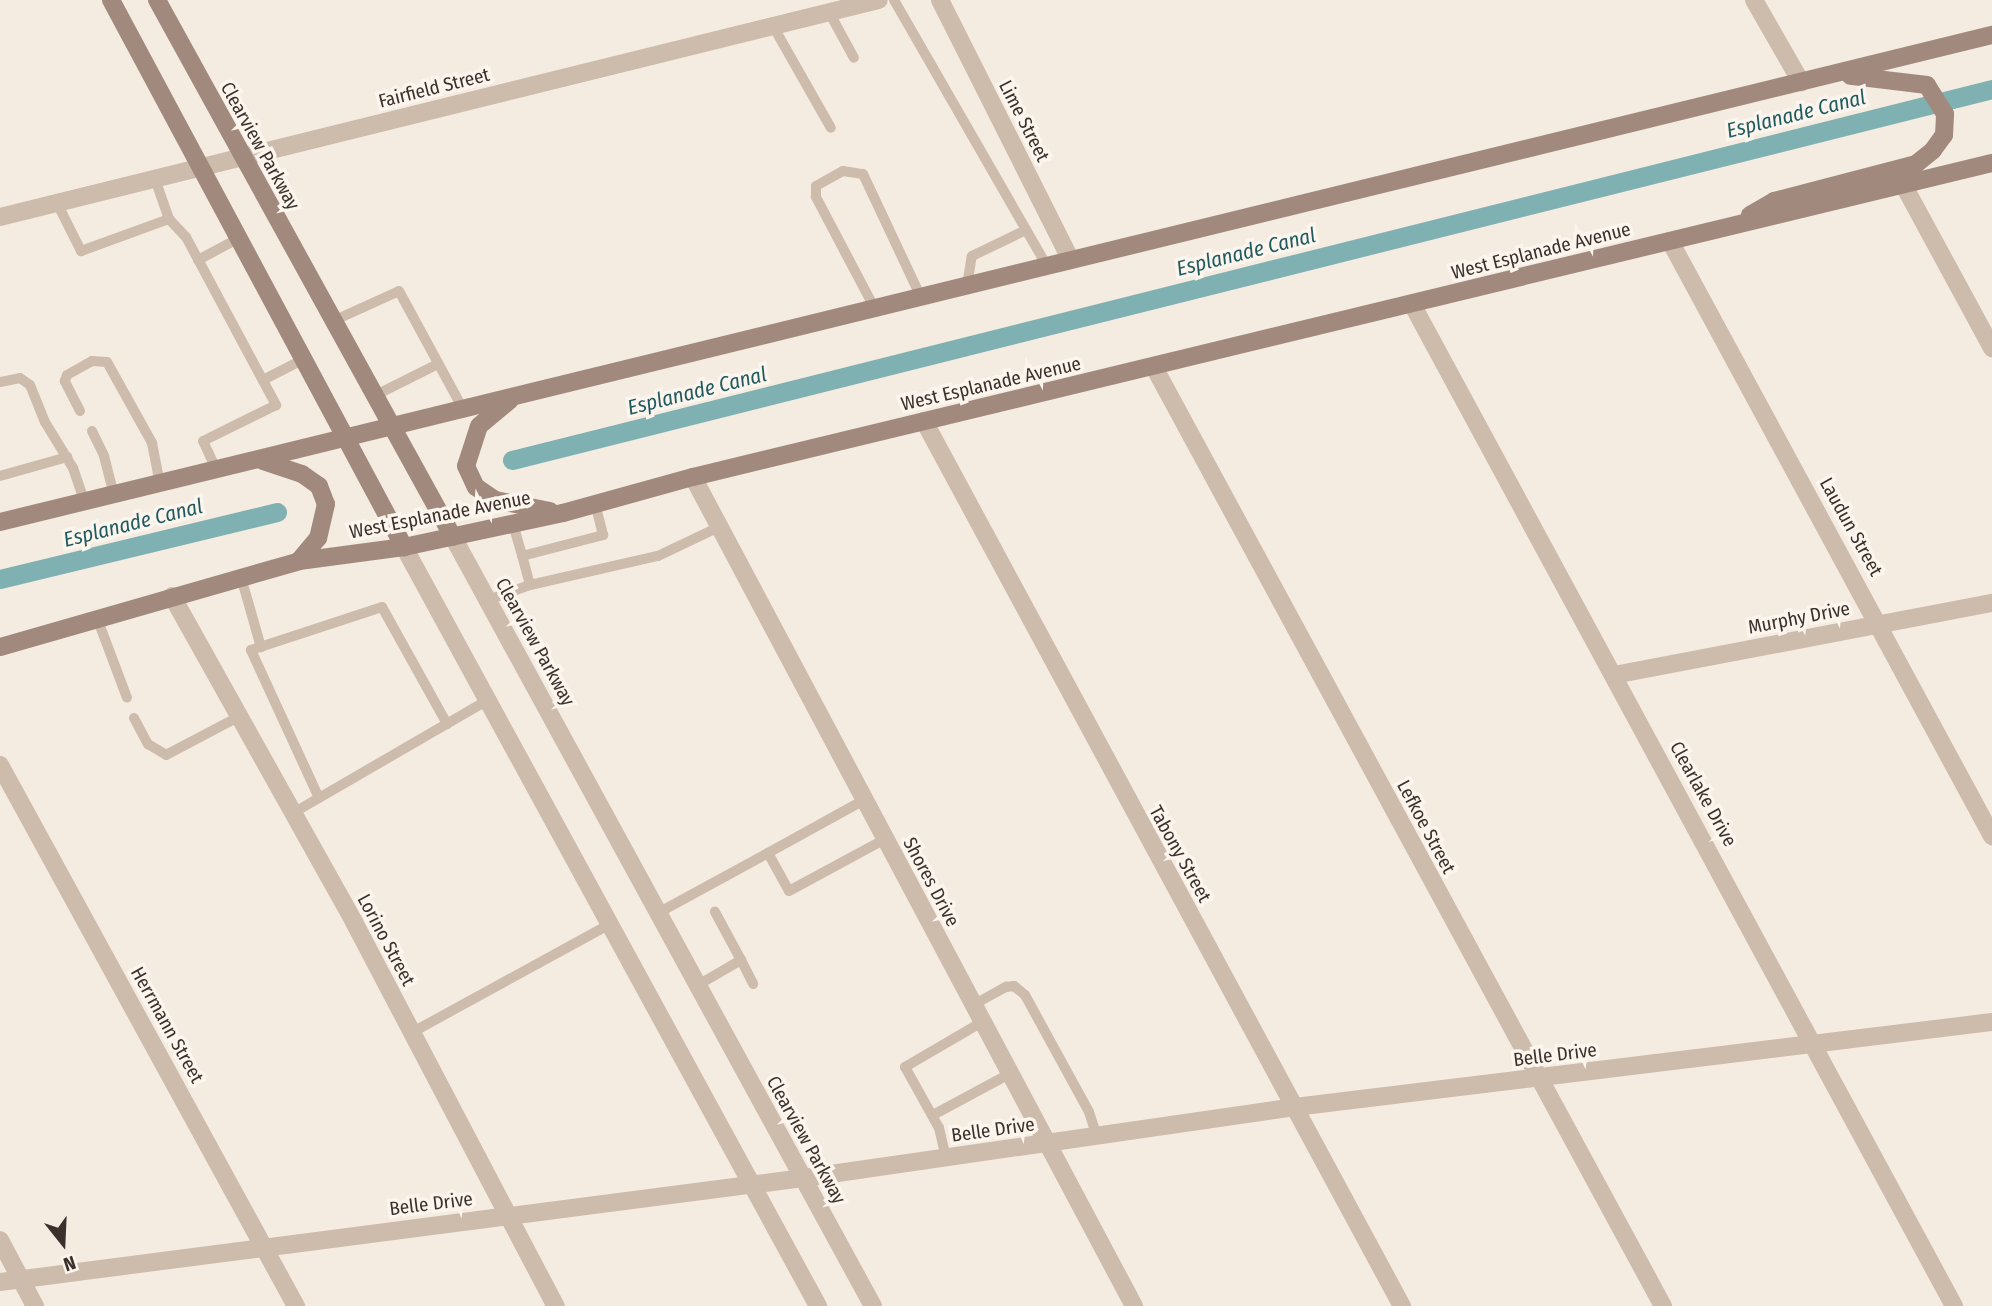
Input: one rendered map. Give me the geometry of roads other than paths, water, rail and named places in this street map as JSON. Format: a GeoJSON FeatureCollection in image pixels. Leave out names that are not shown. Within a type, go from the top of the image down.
{"type":"FeatureCollection","features":[{"type":"Feature","properties":{"kind":"main road"},"geometry":{"type":"LineString","coordinates":[[110,0],[404,547]]}},
{"type":"Feature","properties":{"kind":"main road","name":"Clearview Parkway"},"geometry":{"type":"LineString","coordinates":[[157,0],[453,537]]}},
{"type":"Feature","properties":{"kind":"main road"},"geometry":{"type":"LineString","coordinates":[[0,522],[259,461],[346,437],[1992,35]]}},
{"type":"Feature","properties":{"kind":"main road"},"geometry":{"type":"LineString","coordinates":[[1732,226],[1774,201],[1916,164],[1944,135],[1941,106],[1927,85],[1903,79],[1831,75]]}},
{"type":"Feature","properties":{"kind":"main road","name":"West Esplanade Avenue"},"geometry":{"type":"LineString","coordinates":[[0,647],[299,561],[404,547],[563,513],[693,477],[1992,163]]}},
{"type":"Feature","properties":{"kind":"main road"},"geometry":{"type":"LineString","coordinates":[[512,397],[479,426],[466,466],[476,487],[495,500],[563,513]]}},
{"type":"Feature","properties":{"kind":"main road"},"geometry":{"type":"LineString","coordinates":[[259,461],[302,474],[319,486],[326,504],[318,538],[299,561]]}},
{"type":"Feature","properties":{"kind":"street","name":"Fairfield Street"},"geometry":{"type":"LineString","coordinates":[[0,216],[879,0]]}},
{"type":"Feature","properties":{"kind":"street","name":"Lime Street"},"geometry":{"type":"LineString","coordinates":[[940,0],[1071,260]]}},
{"type":"Feature","properties":{"kind":"street"},"geometry":{"type":"LineString","coordinates":[[1754,0],[1801,82]]}},
{"type":"Feature","properties":{"kind":"street"},"geometry":{"type":"LineString","coordinates":[[1903,184],[1992,348]]}},
{"type":"Feature","properties":{"kind":"street","name":"Laudun Street"},"geometry":{"type":"LineString","coordinates":[[1670,241],[1881,624],[1992,836]]}},
{"type":"Feature","properties":{"kind":"street","name":"Clearlake Drive"},"geometry":{"type":"LineString","coordinates":[[1412,304],[1816,1045],[1954,1306]]}},
{"type":"Feature","properties":{"kind":"street","name":"Lefkoe Street"},"geometry":{"type":"LineString","coordinates":[[1154,367],[1663,1306]]}},
{"type":"Feature","properties":{"kind":"street","name":"Tabony Street"},"geometry":{"type":"LineString","coordinates":[[924,421],[1402,1306]]}},
{"type":"Feature","properties":{"kind":"street","name":"Shores Drive"},"geometry":{"type":"LineString","coordinates":[[693,477],[1134,1306]]}},
{"type":"Feature","properties":{"kind":"street","name":"Clearview Parkway"},"geometry":{"type":"LineString","coordinates":[[453,537],[873,1306]]}},
{"type":"Feature","properties":{"kind":"street"},"geometry":{"type":"LineString","coordinates":[[404,547],[818,1306]]}},
{"type":"Feature","properties":{"kind":"street","name":"Lorino Street"},"geometry":{"type":"LineString","coordinates":[[172,596],[293,813],[556,1306]]}},
{"type":"Feature","properties":{"kind":"street","name":"Murphy Drive"},"geometry":{"type":"LineString","coordinates":[[1614,675],[1992,603]]}},
{"type":"Feature","properties":{"kind":"street","name":"Herrmann Street"},"geometry":{"type":"LineString","coordinates":[[0,765],[296,1306]]}},
{"type":"Feature","properties":{"kind":"street","name":"Belle Drive"},"geometry":{"type":"LineString","coordinates":[[0,1282],[752,1185],[1295,1107],[1992,1022]]}},
{"type":"Feature","properties":{"kind":"street"},"geometry":{"type":"LineString","coordinates":[[0,1240],[36,1306]]}},
{"type":"Feature","properties":{"kind":"lane"},"geometry":{"type":"LineString","coordinates":[[894,0],[1047,266]]}},
{"type":"Feature","properties":{"kind":"lane"},"geometry":{"type":"LineString","coordinates":[[830,12],[855,58]]}},
{"type":"Feature","properties":{"kind":"lane"},"geometry":{"type":"LineString","coordinates":[[773,26],[831,128]]}},
{"type":"Feature","properties":{"kind":"lane"},"geometry":{"type":"LineString","coordinates":[[874,309],[816,197],[816,186],[843,171],[863,174],[921,297]]}},
{"type":"Feature","properties":{"kind":"lane"},"geometry":{"type":"LineString","coordinates":[[155,179],[169,219],[198,260],[276,405],[203,441],[217,471]]}},
{"type":"Feature","properties":{"kind":"lane"},"geometry":{"type":"LineString","coordinates":[[57,202],[81,251],[169,219]]}},
{"type":"Feature","properties":{"kind":"lane"},"geometry":{"type":"LineString","coordinates":[[967,286],[972,256],[1026,230]]}},
{"type":"Feature","properties":{"kind":"lane"},"geometry":{"type":"LineString","coordinates":[[198,260],[239,238]]}},
{"type":"Feature","properties":{"kind":"lane"},"geometry":{"type":"LineString","coordinates":[[333,321],[399,291],[463,409]]}},
{"type":"Feature","properties":{"kind":"lane"},"geometry":{"type":"LineString","coordinates":[[262,380],[304,359]]}},
{"type":"Feature","properties":{"kind":"lane"},"geometry":{"type":"LineString","coordinates":[[80,411],[65,381],[67,375],[92,361],[107,362],[152,443],[160,484]]}},
{"type":"Feature","properties":{"kind":"lane"},"geometry":{"type":"LineString","coordinates":[[374,396],[438,364]]}},
{"type":"Feature","properties":{"kind":"lane"},"geometry":{"type":"LineString","coordinates":[[0,382],[20,378],[30,385],[45,422],[67,457],[85,502]]}},
{"type":"Feature","properties":{"kind":"lane"},"geometry":{"type":"LineString","coordinates":[[92,431],[104,456],[114,495]]}},
{"type":"Feature","properties":{"kind":"lane"},"geometry":{"type":"LineString","coordinates":[[0,476],[67,457]]}},
{"type":"Feature","properties":{"kind":"lane"},"geometry":{"type":"LineString","coordinates":[[522,556],[603,535],[595,504]]}},
{"type":"Feature","properties":{"kind":"lane"},"geometry":{"type":"LineString","coordinates":[[513,524],[530,586]]}},
{"type":"Feature","properties":{"kind":"lane"},"geometry":{"type":"LineString","coordinates":[[488,600],[530,586],[658,556],[719,527]]}},
{"type":"Feature","properties":{"kind":"lane"},"geometry":{"type":"LineString","coordinates":[[241,577],[261,647]]}},
{"type":"Feature","properties":{"kind":"lane"},"geometry":{"type":"LineString","coordinates":[[319,798],[251,650],[382,607],[447,724]]}},
{"type":"Feature","properties":{"kind":"lane"},"geometry":{"type":"LineString","coordinates":[[97,618],[127,698]]}},
{"type":"Feature","properties":{"kind":"lane"},"geometry":{"type":"LineString","coordinates":[[293,813],[488,700]]}},
{"type":"Feature","properties":{"kind":"lane"},"geometry":{"type":"LineString","coordinates":[[134,718],[148,744],[166,755],[240,716]]}},
{"type":"Feature","properties":{"kind":"lane"},"geometry":{"type":"LineString","coordinates":[[659,913],[864,800]]}},
{"type":"Feature","properties":{"kind":"lane"},"geometry":{"type":"LineString","coordinates":[[768,853],[789,891],[885,839]]}},
{"type":"Feature","properties":{"kind":"lane"},"geometry":{"type":"LineString","coordinates":[[715,912],[753,984]]}},
{"type":"Feature","properties":{"kind":"lane"},"geometry":{"type":"LineString","coordinates":[[411,1033],[610,924]]}},
{"type":"Feature","properties":{"kind":"lane"},"geometry":{"type":"LineString","coordinates":[[698,985],[741,960]]}},
{"type":"Feature","properties":{"kind":"lane"},"geometry":{"type":"LineString","coordinates":[[973,1005],[1014,986],[1025,995],[1089,1112],[1097,1136]]}},
{"type":"Feature","properties":{"kind":"lane"},"geometry":{"type":"LineString","coordinates":[[946,1158],[933,1115],[905,1067],[982,1022]]}},
{"type":"Feature","properties":{"kind":"lane"},"geometry":{"type":"LineString","coordinates":[[933,1115],[1009,1074]]}},
{"type":"Feature","properties":{"kind":"waterway","name":"Esplanade Canal"},"geometry":{"type":"LineString","coordinates":[[512,460],[1992,89]]}},
{"type":"Feature","properties":{"kind":"waterway","name":"Esplanade Canal"},"geometry":{"type":"LineString","coordinates":[[0,579],[277,512]]}}]}
